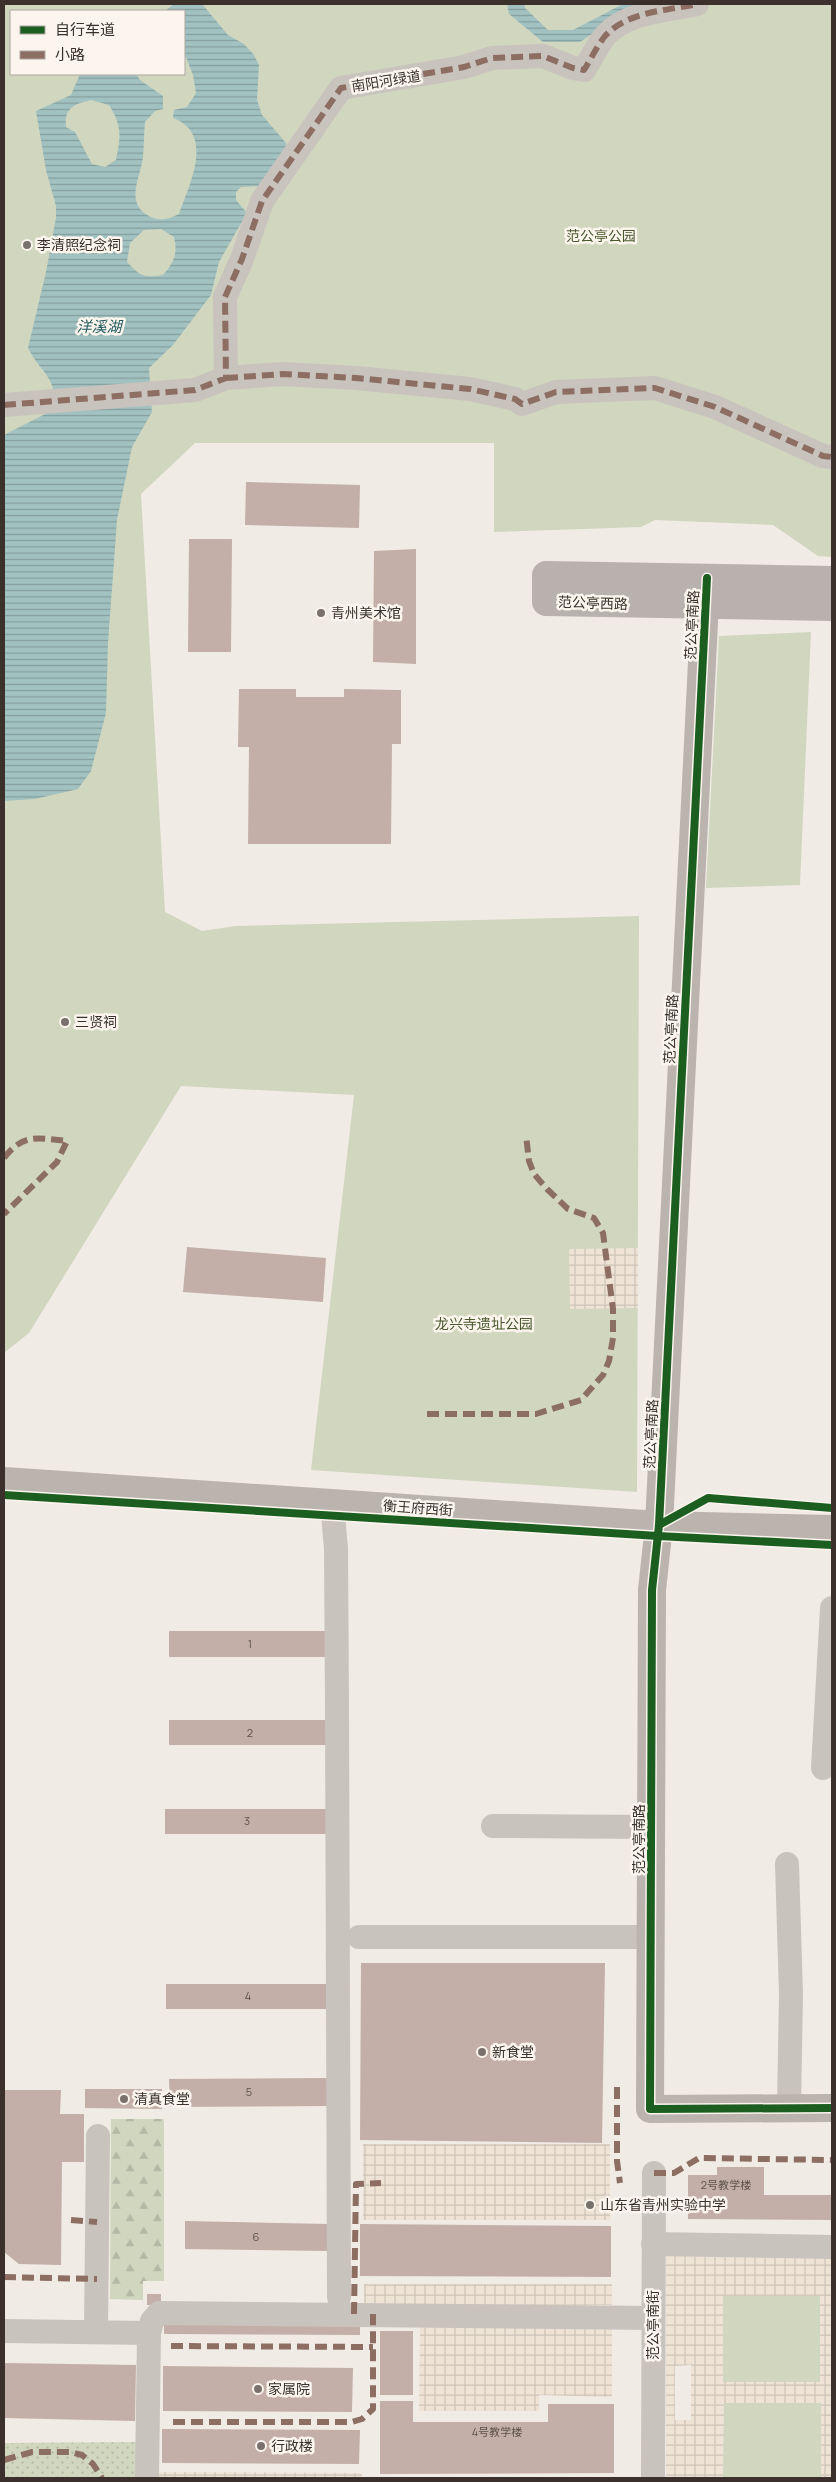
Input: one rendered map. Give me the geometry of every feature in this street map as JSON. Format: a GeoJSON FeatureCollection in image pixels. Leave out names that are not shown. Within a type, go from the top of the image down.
{"type":"FeatureCollection","features":[{"type":"Feature","properties":{"kind":"main road","name":"范公亭西路"},"geometry":{"type":"LineString","coordinates":[[832,580],[546,575],[546,602],[705,607],[832,607]]}},
{"type":"Feature","properties":{"kind":"street","name":"南阳河绿道"},"geometry":{"type":"LineString","coordinates":[[226,378],[225,297],[242,259],[262,202],[341,88],[464,67],[492,58],[543,56],[573,68],[584,70],[605,36],[618,26],[641,14],[697,4]]}},
{"type":"Feature","properties":{"kind":"street"},"geometry":{"type":"LineString","coordinates":[[4,404],[194,390],[226,378],[283,374],[356,378],[470,390],[515,399],[522,404],[556,392],[655,388],[715,407],[823,456],[832,457]]}},
{"type":"Feature","properties":{"kind":"street","name":"范公亭南路"},"geometry":{"type":"LineString","coordinates":[[707,578],[659,1524],[652,1590],[650,2109],[832,2108]]}},
{"type":"Feature","properties":{"kind":"street","name":"衡王府西街"},"geometry":{"type":"LineString","coordinates":[[4,1481],[659,1524],[832,1529]]}},
{"type":"Feature","properties":{"kind":"street"},"geometry":{"type":"LineString","coordinates":[[332,1503],[336,1549],[339,2297]]}},
{"type":"Feature","properties":{"kind":"street"},"geometry":{"type":"LineString","coordinates":[[823,1768],[832,1608]]}},
{"type":"Feature","properties":{"kind":"street"},"geometry":{"type":"LineString","coordinates":[[493,1826],[652,1826]]}},
{"type":"Feature","properties":{"kind":"street"},"geometry":{"type":"LineString","coordinates":[[787,1864],[792,1994],[789,2108]]}},
{"type":"Feature","properties":{"kind":"street"},"geometry":{"type":"LineString","coordinates":[[359,1937],[651,1937]]}},
{"type":"Feature","properties":{"kind":"street"},"geometry":{"type":"LineString","coordinates":[[96,2332],[98,2136]]}},
{"type":"Feature","properties":{"kind":"street","name":"范公亭南街"},"geometry":{"type":"LineString","coordinates":[[653,2478],[654,2172]]}},
{"type":"Feature","properties":{"kind":"street"},"geometry":{"type":"LineString","coordinates":[[653,2244],[832,2247]]}},
{"type":"Feature","properties":{"kind":"street"},"geometry":{"type":"LineString","coordinates":[[147,2478],[149,2333],[152,2321],[159,2313],[653,2318]]}},
{"type":"Feature","properties":{"kind":"street"},"geometry":{"type":"LineString","coordinates":[[4,2331],[149,2333]]}},
{"type":"Feature","properties":{"kind":"green space","name":"范公亭公园"},"geometry":{"type":"Polygon","coordinates":[[[4,4],[832,4],[832,557],[818,556],[773,525],[655,520],[641,527],[494,532],[494,443],[195,443],[141,494],[165,912],[202,931],[236,926],[639,916],[637,1492],[311,1470],[354,1095],[181,1086],[29,1333],[4,1353],[4,4]]]}},
{"type":"Feature","properties":{"kind":"green space"},"geometry":{"type":"Polygon","coordinates":[[[811,632],[800,885],[706,888],[719,636],[811,632]]]}},
{"type":"Feature","properties":{"kind":"green space"},"geometry":{"type":"Polygon","coordinates":[[[111,2119],[164,2119],[164,2281],[143,2281],[143,2300],[110,2299],[111,2119]]]}},
{"type":"Feature","properties":{"kind":"green space"},"geometry":{"type":"Polygon","coordinates":[[[723,2296],[820,2296],[820,2382],[723,2382],[723,2296]]]}},
{"type":"Feature","properties":{"kind":"green space"},"geometry":{"type":"Polygon","coordinates":[[[723,2403],[821,2403],[821,2478],[723,2478],[723,2403]]]}},
{"type":"Feature","properties":{"kind":"green space"},"geometry":{"type":"Polygon","coordinates":[[[140,2442],[140,2478],[4,2478],[4,2443],[140,2442]]]}},
{"type":"Feature","properties":{"kind":"shaded area"},"geometry":{"type":"Polygon","coordinates":[[[638,1248],[638,1308],[570,1309],[569,1249],[638,1248]]]}},
{"type":"Feature","properties":{"kind":"shaded area"},"geometry":{"type":"Polygon","coordinates":[[[363,2144],[610,2144],[610,2220],[363,2220],[363,2144]]]}},
{"type":"Feature","properties":{"kind":"shaded area"},"geometry":{"type":"Polygon","coordinates":[[[666,2254],[832,2255],[832,2478],[821,2478],[821,2403],[724,2403],[723,2478],[666,2478],[666,2254]],[[723,2296],[723,2382],[820,2382],[820,2296],[723,2296]],[[691,2365],[675,2366],[675,2420],[691,2420],[691,2365]]]}},
{"type":"Feature","properties":{"kind":"shaded area"},"geometry":{"type":"Polygon","coordinates":[[[364,2284],[612,2284],[612,2305],[364,2306],[364,2284]]]}},
{"type":"Feature","properties":{"kind":"shaded area"},"geometry":{"type":"Polygon","coordinates":[[[420,2327],[612,2327],[612,2397],[539,2395],[539,2411],[419,2411],[420,2327]]]}},
{"type":"Feature","properties":{"kind":"shaded area"},"geometry":{"type":"Polygon","coordinates":[[[158,2345],[159,2472],[362,2473],[362,2478],[140,2478],[158,2345]]]}},
{"type":"Feature","properties":{"kind":"shaded area"},"geometry":{"type":"Polygon","coordinates":[[[607,2477],[607,2478],[395,2478],[607,2477]]]}},
{"type":"Feature","properties":{"kind":"water","name":"洋溪湖"},"geometry":{"type":"Polygon","coordinates":[[[174,4],[202,4],[228,35],[244,44],[254,55],[259,65],[257,100],[262,115],[286,143],[287,151],[261,186],[241,187],[236,192],[236,200],[247,213],[219,262],[211,295],[173,345],[149,368],[152,412],[132,447],[117,520],[108,643],[106,713],[91,771],[78,789],[35,799],[4,801],[4,435],[55,409],[55,398],[51,382],[28,348],[46,272],[56,218],[56,206],[46,170],[36,111],[71,95],[80,75],[137,75],[140,80],[163,96],[163,109],[155,111],[145,122],[143,157],[136,196],[140,209],[147,215],[156,219],[167,219],[179,214],[189,188],[196,160],[196,147],[193,135],[186,125],[173,118],[174,110],[187,107],[196,93],[193,75],[185,55],[185,10],[166,10],[174,4]],[[91,100],[80,103],[71,108],[66,121],[66,127],[75,132],[92,164],[105,167],[116,160],[119,144],[118,125],[109,105],[91,100]],[[161,229],[144,230],[130,243],[127,262],[142,275],[163,275],[174,258],[176,248],[174,237],[161,229]]]}},
{"type":"Feature","properties":{"kind":"water"},"geometry":{"type":"Polygon","coordinates":[[[507,4],[524,4],[525,8],[548,30],[573,30],[623,4],[654,4],[607,24],[580,42],[543,42],[509,14],[507,4]]]}},
{"type":"Feature","properties":{"kind":"building"},"geometry":{"type":"Polygon","coordinates":[[[246,482],[360,485],[359,528],[245,525],[246,482]]]}},
{"type":"Feature","properties":{"kind":"building"},"geometry":{"type":"Polygon","coordinates":[[[189,539],[232,539],[231,652],[188,652],[189,539]]]}},
{"type":"Feature","properties":{"kind":"building"},"geometry":{"type":"Polygon","coordinates":[[[416,549],[416,664],[373,662],[374,551],[416,549]]]}},
{"type":"Feature","properties":{"kind":"building"},"geometry":{"type":"Polygon","coordinates":[[[239,689],[296,689],[296,697],[344,697],[344,689],[401,690],[401,744],[392,744],[391,844],[248,844],[249,747],[238,747],[239,689]]]}},
{"type":"Feature","properties":{"kind":"building"},"geometry":{"type":"Polygon","coordinates":[[[187,1247],[326,1258],[323,1302],[183,1292],[187,1247]]]}},
{"type":"Feature","properties":{"kind":"building"},"geometry":{"type":"Polygon","coordinates":[[[169,1631],[332,1631],[332,1657],[169,1657],[169,1631]]]}},
{"type":"Feature","properties":{"kind":"building"},"geometry":{"type":"Polygon","coordinates":[[[169,1720],[332,1720],[332,1745],[169,1745],[169,1720]]]}},
{"type":"Feature","properties":{"kind":"building"},"geometry":{"type":"Polygon","coordinates":[[[165,1809],[328,1809],[328,1834],[165,1834],[165,1809]]]}},
{"type":"Feature","properties":{"kind":"building","name":"新食堂"},"geometry":{"type":"Polygon","coordinates":[[[361,1963],[605,1963],[602,2143],[360,2140],[361,1963]]]}},
{"type":"Feature","properties":{"kind":"building"},"geometry":{"type":"Polygon","coordinates":[[[166,1984],[329,1984],[329,2009],[166,2009],[166,1984]]]}},
{"type":"Feature","properties":{"kind":"building"},"geometry":{"type":"Polygon","coordinates":[[[328,2078],[328,2106],[170,2107],[169,2079],[328,2078]]]}},
{"type":"Feature","properties":{"kind":"building","name":"清真食堂"},"geometry":{"type":"Polygon","coordinates":[[[85,2089],[162,2089],[162,2109],[85,2108],[85,2089]]]}},
{"type":"Feature","properties":{"kind":"building"},"geometry":{"type":"Polygon","coordinates":[[[4,2090],[61,2090],[60,2114],[84,2114],[84,2162],[62,2162],[61,2265],[19,2264],[4,2252],[4,2090]]]}},
{"type":"Feature","properties":{"kind":"building"},"geometry":{"type":"Polygon","coordinates":[[[717,2167],[764,2167],[764,2195],[832,2195],[832,2220],[688,2219],[688,2175],[717,2175],[717,2167]]]}},
{"type":"Feature","properties":{"kind":"building"},"geometry":{"type":"Polygon","coordinates":[[[185,2221],[327,2224],[327,2251],[185,2249],[185,2221]]]}},
{"type":"Feature","properties":{"kind":"building"},"geometry":{"type":"Polygon","coordinates":[[[360,2224],[611,2226],[611,2277],[360,2276],[360,2224]]]}},
{"type":"Feature","properties":{"kind":"building"},"geometry":{"type":"Polygon","coordinates":[[[147,2294],[161,2294],[161,2305],[147,2305],[147,2294]]]}},
{"type":"Feature","properties":{"kind":"building"},"geometry":{"type":"Polygon","coordinates":[[[164,2321],[360,2322],[360,2335],[164,2334],[164,2321]]]}},
{"type":"Feature","properties":{"kind":"building"},"geometry":{"type":"Polygon","coordinates":[[[380,2331],[413,2331],[413,2395],[380,2395],[380,2331]]]}},
{"type":"Feature","properties":{"kind":"building"},"geometry":{"type":"Polygon","coordinates":[[[4,2363],[136,2365],[135,2421],[4,2418],[4,2363]]]}},
{"type":"Feature","properties":{"kind":"building","name":"家属院"},"geometry":{"type":"Polygon","coordinates":[[[163,2366],[353,2368],[352,2412],[163,2411],[163,2366]]]}},
{"type":"Feature","properties":{"kind":"building"},"geometry":{"type":"Polygon","coordinates":[[[380,2401],[413,2401],[413,2422],[548,2422],[548,2404],[614,2404],[614,2473],[380,2474],[380,2401]]]}},
{"type":"Feature","properties":{"kind":"building","name":"行政楼"},"geometry":{"type":"Polygon","coordinates":[[[162,2429],[360,2430],[359,2464],[162,2463],[162,2429]]]}},
{"type":"Feature","properties":{"kind":"marked path"},"geometry":{"type":"LineString","coordinates":[[4,405],[195,390],[226,378],[225,297],[242,259],[262,201],[341,88],[464,67],[492,58],[543,56],[573,68],[584,70],[605,36],[625,21],[648,13],[697,4]]}},
{"type":"Feature","properties":{"kind":"marked path"},"geometry":{"type":"LineString","coordinates":[[226,378],[283,374],[356,378],[470,389],[515,399],[522,404],[556,392],[655,388],[715,407],[823,456],[832,457]]}},
{"type":"Feature","properties":{"kind":"marked path"},"geometry":{"type":"LineString","coordinates":[[427,1414],[536,1414],[581,1400],[603,1375],[609,1361],[613,1338],[613,1309],[603,1233],[594,1218],[568,1209],[534,1174],[529,1161],[526,1135]]}},
{"type":"Feature","properties":{"kind":"marked path"},"geometry":{"type":"LineString","coordinates":[[4,1158],[18,1144],[32,1139],[67,1141],[57,1162],[4,1214]]}},
{"type":"Feature","properties":{"kind":"marked path"},"geometry":{"type":"LineString","coordinates":[[617,2087],[617,2161],[620,2183]]}},
{"type":"Feature","properties":{"kind":"marked path"},"geometry":{"type":"LineString","coordinates":[[654,2173],[674,2173],[699,2158],[832,2160]]}},
{"type":"Feature","properties":{"kind":"marked path"},"geometry":{"type":"LineString","coordinates":[[354,2314],[356,2184],[381,2183]]}},
{"type":"Feature","properties":{"kind":"marked path"},"geometry":{"type":"LineString","coordinates":[[71,2220],[97,2222]]}},
{"type":"Feature","properties":{"kind":"marked path"},"geometry":{"type":"LineString","coordinates":[[4,2277],[97,2279]]}},
{"type":"Feature","properties":{"kind":"marked path"},"geometry":{"type":"LineString","coordinates":[[173,2422],[352,2422],[362,2419],[373,2409],[373,2314]]}},
{"type":"Feature","properties":{"kind":"marked path"},"geometry":{"type":"LineString","coordinates":[[171,2346],[373,2347]]}},
{"type":"Feature","properties":{"kind":"marked path"},"geometry":{"type":"LineString","coordinates":[[4,2460],[32,2452],[71,2452],[82,2455],[93,2464],[102,2478]]}},
{"type":"Feature","properties":{"kind":"cycle path"},"geometry":{"type":"LineString","coordinates":[[707,578],[659,1525],[652,1590],[650,2109],[832,2108]]}},
{"type":"Feature","properties":{"kind":"cycle path"},"geometry":{"type":"LineString","coordinates":[[4,1495],[658,1536],[832,1545]]}},
{"type":"Feature","properties":{"kind":"cycle path"},"geometry":{"type":"LineString","coordinates":[[659,1525],[708,1498],[832,1508]]}},
{"type":"Feature","properties":{"kind":"place","name":"李清照纪念祠"},"geometry":{"type":"Point","coordinates":[27,245]}},
{"type":"Feature","properties":{"kind":"place","name":"青州美术馆"},"geometry":{"type":"Point","coordinates":[321,613]}},
{"type":"Feature","properties":{"kind":"place","name":"三贤祠"},"geometry":{"type":"Point","coordinates":[65,1022]}},
{"type":"Feature","properties":{"kind":"place","name":"新食堂"},"geometry":{"type":"Point","coordinates":[482,2052]}},
{"type":"Feature","properties":{"kind":"place","name":"清真食堂"},"geometry":{"type":"Point","coordinates":[124,2099]}},
{"type":"Feature","properties":{"kind":"place","name":"山东省青州实验中学"},"geometry":{"type":"Point","coordinates":[590,2205]}},
{"type":"Feature","properties":{"kind":"place","name":"家属院"},"geometry":{"type":"Point","coordinates":[258,2389]}},
{"type":"Feature","properties":{"kind":"place","name":"行政楼"},"geometry":{"type":"Point","coordinates":[261,2446]}},
{"type":"Feature","properties":{"kind":"park label","name":"龙兴寺遗址公园"},"geometry":{"type":"Point","coordinates":[484,1324]}}]}
